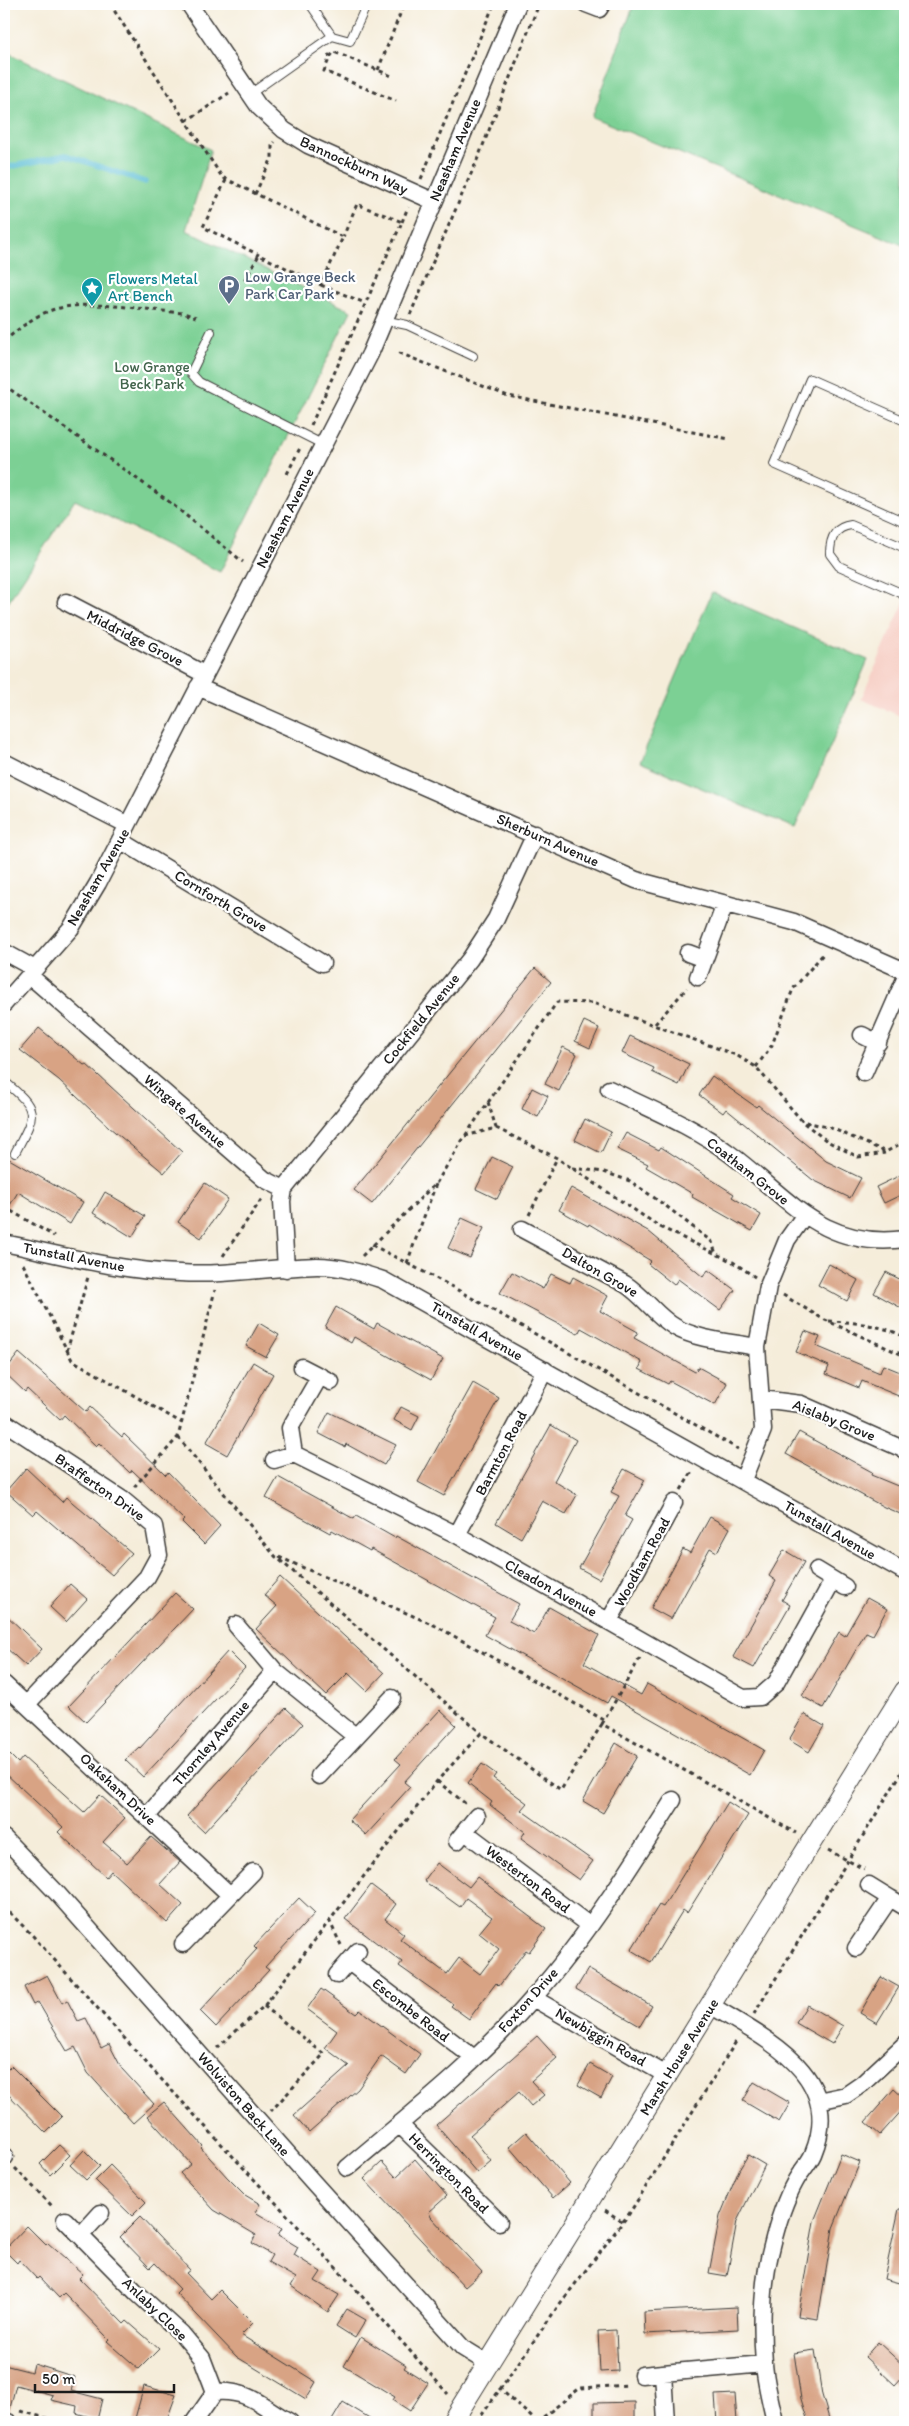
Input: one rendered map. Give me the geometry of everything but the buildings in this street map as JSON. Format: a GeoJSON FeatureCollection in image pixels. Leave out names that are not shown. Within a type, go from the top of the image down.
{"type":"FeatureCollection","features":[{"type":"Feature","properties":{"kind":"street","name":"Bannockburn Way"},"geometry":{"type":"LineString","coordinates":[[189,4],[259,107],[284,130],[308,146],[433,201]]}},
{"type":"Feature","properties":{"kind":"street","name":"Neasham Avenue"},"geometry":{"type":"LineString","coordinates":[[4,1004],[70,928],[98,883],[124,833],[322,444],[370,354],[433,201],[518,4]]}},
{"type":"Feature","properties":{"kind":"street"},"geometry":{"type":"LineString","coordinates":[[586,4],[599,9],[602,4]]}},
{"type":"Feature","properties":{"kind":"street","name":"Middridge Grove"},"geometry":{"type":"LineString","coordinates":[[66,602],[201,680]]}},
{"type":"Feature","properties":{"kind":"street","name":"Sherburn Avenue"},"geometry":{"type":"LineString","coordinates":[[201,680],[636,880],[794,922],[905,971]]}},
{"type":"Feature","properties":{"kind":"street","name":"Cornforth Grove"},"geometry":{"type":"LineString","coordinates":[[4,762],[124,833],[322,963]]}},
{"type":"Feature","properties":{"kind":"street","name":"Cockfield Avenue"},"geometry":{"type":"LineString","coordinates":[[278,1186],[470,959],[496,919],[535,834]]}},
{"type":"Feature","properties":{"kind":"street"},"geometry":{"type":"LineString","coordinates":[[698,977],[725,904]]}},
{"type":"Feature","properties":{"kind":"street","name":"Wingate Avenue"},"geometry":{"type":"LineString","coordinates":[[4,952],[32,972],[264,1179],[278,1186]]}},
{"type":"Feature","properties":{"kind":"street"},"geometry":{"type":"LineString","coordinates":[[688,952],[704,959]]}},
{"type":"Feature","properties":{"kind":"street"},"geometry":{"type":"LineString","coordinates":[[864,1073],[905,980]]}},
{"type":"Feature","properties":{"kind":"street"},"geometry":{"type":"LineString","coordinates":[[862,1036],[878,1043]]}},
{"type":"Feature","properties":{"kind":"street","name":"Coatham Grove"},"geometry":{"type":"LineString","coordinates":[[609,1088],[698,1132],[730,1154],[804,1216],[846,1236],[880,1240],[905,1239]]}},
{"type":"Feature","properties":{"kind":"street"},"geometry":{"type":"LineString","coordinates":[[278,1186],[282,1201],[286,1269]]}},
{"type":"Feature","properties":{"kind":"street"},"geometry":{"type":"LineString","coordinates":[[743,1480],[763,1430],[757,1347],[768,1286],[787,1240],[804,1216]]}},
{"type":"Feature","properties":{"kind":"street","name":"Dalton Grove"},"geometry":{"type":"LineString","coordinates":[[522,1229],[625,1284],[640,1294],[663,1318],[676,1328],[701,1336],[757,1347]]}},
{"type":"Feature","properties":{"kind":"street","name":"Tunstall Avenue"},"geometry":{"type":"LineString","coordinates":[[9,1244],[92,1262],[177,1273],[219,1275],[317,1266],[351,1270],[383,1280],[406,1291],[905,1572]]}},
{"type":"Feature","properties":{"kind":"street"},"geometry":{"type":"LineString","coordinates":[[274,1460],[294,1454],[290,1428],[326,1379],[302,1368]]}},
{"type":"Feature","properties":{"kind":"street","name":"Barmton Road"},"geometry":{"type":"LineString","coordinates":[[456,1535],[545,1370]]}},
{"type":"Feature","properties":{"kind":"street","name":"Aislaby Grove"},"geometry":{"type":"LineString","coordinates":[[761,1399],[801,1404],[905,1450]]}},
{"type":"Feature","properties":{"kind":"street","name":"Brafferton Drive"},"geometry":{"type":"LineString","coordinates":[[4,1422],[123,1500],[154,1526],[159,1554],[147,1578],[27,1704]]}},
{"type":"Feature","properties":{"kind":"street","name":"Cleadon Avenue"},"geometry":{"type":"LineString","coordinates":[[294,1454],[456,1535],[743,1698],[760,1696],[776,1683],[839,1584],[817,1570]]}},
{"type":"Feature","properties":{"kind":"street","name":"Woodham Road"},"geometry":{"type":"LineString","coordinates":[[609,1621],[673,1502]]}},
{"type":"Feature","properties":{"kind":"street"},"geometry":{"type":"LineString","coordinates":[[236,1625],[275,1671],[355,1736]]}},
{"type":"Feature","properties":{"kind":"street","name":"Thornley Avenue"},"geometry":{"type":"LineString","coordinates":[[147,1816],[275,1671]]}},
{"type":"Feature","properties":{"kind":"street","name":"Oaksham Drive"},"geometry":{"type":"LineString","coordinates":[[4,1684],[230,1895]]}},
{"type":"Feature","properties":{"kind":"street","name":"Marsh House Avenue"},"geometry":{"type":"LineString","coordinates":[[452,2422],[712,2006],[905,1691]]}},
{"type":"Feature","properties":{"kind":"street"},"geometry":{"type":"LineString","coordinates":[[319,1776],[392,1698]]}},
{"type":"Feature","properties":{"kind":"street","name":"Foxton Drive"},"geometry":{"type":"LineString","coordinates":[[346,2168],[474,2058],[533,1998],[590,1926],[673,1800]]}},
{"type":"Feature","properties":{"kind":"street"},"geometry":{"type":"LineString","coordinates":[[461,1837],[478,1816]]}},
{"type":"Feature","properties":{"kind":"street","name":"Westerton Road"},"geometry":{"type":"LineString","coordinates":[[461,1837],[590,1926]]}},
{"type":"Feature","properties":{"kind":"street","name":"Wolviston Back Lane"},"geometry":{"type":"LineString","coordinates":[[4,1839],[57,1893],[463,2348],[489,2364]]}},
{"type":"Feature","properties":{"kind":"street"},"geometry":{"type":"LineString","coordinates":[[183,1944],[253,1872]]}},
{"type":"Feature","properties":{"kind":"street"},"geometry":{"type":"LineString","coordinates":[[869,1885],[905,1906]]}},
{"type":"Feature","properties":{"kind":"street"},"geometry":{"type":"LineString","coordinates":[[856,1948],[890,1898]]}},
{"type":"Feature","properties":{"kind":"street"},"geometry":{"type":"LineString","coordinates":[[337,1975],[353,1956]]}},
{"type":"Feature","properties":{"kind":"street","name":"Escombe Road"},"geometry":{"type":"LineString","coordinates":[[353,1956],[474,2058]]}},
{"type":"Feature","properties":{"kind":"street","name":"Newbiggin Road"},"geometry":{"type":"LineString","coordinates":[[533,1998],[668,2076]]}},
{"type":"Feature","properties":{"kind":"street"},"geometry":{"type":"LineString","coordinates":[[712,2006],[793,2058],[807,2076],[818,2100],[817,2141],[807,2166],[795,2181],[783,2208],[771,2248],[765,2283],[764,2364],[775,2422]]}},
{"type":"Feature","properties":{"kind":"street"},"geometry":{"type":"LineString","coordinates":[[818,2100],[846,2095],[862,2084],[905,2044]]}},
{"type":"Feature","properties":{"kind":"street","name":"Herrington Road"},"geometry":{"type":"LineString","coordinates":[[399,2124],[499,2222]]}},
{"type":"Feature","properties":{"kind":"street"},"geometry":{"type":"LineString","coordinates":[[81,2235],[101,2213]]}},
{"type":"Feature","properties":{"kind":"street","name":"Anlaby Close"},"geometry":{"type":"LineString","coordinates":[[65,2220],[137,2293],[182,2334],[202,2358],[215,2392]]}},
{"type":"Feature","properties":{"kind":"street"},"geometry":{"type":"LineString","coordinates":[[642,2375],[764,2364]]}},
{"type":"Feature","properties":{"kind":"street"},"geometry":{"type":"LineString","coordinates":[[663,2373],[666,2415]]}},
{"type":"Feature","properties":{"kind":"street"},"geometry":{"type":"LineString","coordinates":[[194,2422],[215,2392],[232,2391],[254,2400],[288,2422]]}},
{"type":"Feature","properties":{"kind":"lane"},"geometry":{"type":"LineString","coordinates":[[310,4],[332,36],[350,41],[367,4]]}},
{"type":"Feature","properties":{"kind":"lane"},"geometry":{"type":"LineString","coordinates":[[247,89],[332,36]]}},
{"type":"Feature","properties":{"kind":"lane"},"geometry":{"type":"LineString","coordinates":[[384,320],[407,325],[473,356]]}},
{"type":"Feature","properties":{"kind":"lane"},"geometry":{"type":"LineString","coordinates":[[211,332],[191,372],[199,382],[322,444]]}},
{"type":"Feature","properties":{"kind":"lane"},"geometry":{"type":"LineString","coordinates":[[905,421],[810,379],[774,464],[905,522]]}},
{"type":"Feature","properties":{"kind":"lane"},"geometry":{"type":"LineString","coordinates":[[905,548],[851,525],[836,532],[830,540],[830,554],[840,566],[901,593],[905,597]]}},
{"type":"Feature","properties":{"kind":"lane"},"geometry":{"type":"LineString","coordinates":[[4,1081],[30,1104],[32,1116],[15,1153]]}},
{"type":"Feature","properties":{"kind":"path"},"geometry":{"type":"LineString","coordinates":[[110,4],[226,180],[343,236]]}},
{"type":"Feature","properties":{"kind":"path"},"geometry":{"type":"LineString","coordinates":[[378,70],[404,4]]}},
{"type":"Feature","properties":{"kind":"path"},"geometry":{"type":"LineString","coordinates":[[285,478],[306,436],[415,193],[493,4]]}},
{"type":"Feature","properties":{"kind":"path"},"geometry":{"type":"LineString","coordinates":[[407,325],[503,98],[539,4]]}},
{"type":"Feature","properties":{"kind":"path"},"geometry":{"type":"LineString","coordinates":[[320,45],[330,57]]}},
{"type":"Feature","properties":{"kind":"path"},"geometry":{"type":"LineString","coordinates":[[392,76],[334,52],[324,71],[396,100]]}},
{"type":"Feature","properties":{"kind":"path"},"geometry":{"type":"LineString","coordinates":[[186,122],[247,89]]}},
{"type":"Feature","properties":{"kind":"path"},"geometry":{"type":"LineString","coordinates":[[255,194],[272,158],[272,146],[284,130]]}},
{"type":"Feature","properties":{"kind":"path"},"geometry":{"type":"LineString","coordinates":[[226,180],[203,227],[321,285],[365,303]]}},
{"type":"Feature","properties":{"kind":"path"},"geometry":{"type":"LineString","coordinates":[[321,285],[357,204],[402,222]]}},
{"type":"Feature","properties":{"kind":"path"},"geometry":{"type":"LineString","coordinates":[[243,283],[259,254]]}},
{"type":"Feature","properties":{"kind":"path"},"geometry":{"type":"LineString","coordinates":[[4,341],[27,323],[48,312],[75,305],[183,313],[196,317]]}},
{"type":"Feature","properties":{"kind":"path"},"geometry":{"type":"LineString","coordinates":[[399,353],[508,396],[729,439]]}},
{"type":"Feature","properties":{"kind":"path"},"geometry":{"type":"LineString","coordinates":[[4,385],[167,500],[243,562],[255,576]]}},
{"type":"Feature","properties":{"kind":"path"},"geometry":{"type":"LineString","coordinates":[[238,570],[247,553]]}},
{"type":"Feature","properties":{"kind":"path"},"geometry":{"type":"LineString","coordinates":[[756,1067],[772,1045],[794,989],[838,941]]}},
{"type":"Feature","properties":{"kind":"path"},"geometry":{"type":"LineString","coordinates":[[655,1024],[698,977]]}},
{"type":"Feature","properties":{"kind":"path"},"geometry":{"type":"LineString","coordinates":[[407,1263],[437,1182],[465,1136],[557,1002],[593,1003],[736,1055],[756,1067],[802,1121],[827,1141],[858,1157],[886,1152],[905,1141]]}},
{"type":"Feature","properties":{"kind":"path"},"geometry":{"type":"LineString","coordinates":[[488,1102],[496,1128]]}},
{"type":"Feature","properties":{"kind":"path"},"geometry":{"type":"LineString","coordinates":[[802,1121],[831,1128],[886,1152]]}},
{"type":"Feature","properties":{"kind":"path"},"geometry":{"type":"LineString","coordinates":[[465,1136],[496,1128],[557,1158],[660,1227],[733,1262],[768,1286],[826,1320],[905,1356]]}},
{"type":"Feature","properties":{"kind":"path"},"geometry":{"type":"LineString","coordinates":[[522,1229],[557,1158]]}},
{"type":"Feature","properties":{"kind":"path"},"geometry":{"type":"LineString","coordinates":[[572,1168],[604,1172],[630,1182],[666,1206],[712,1242],[716,1254]]}},
{"type":"Feature","properties":{"kind":"path"},"geometry":{"type":"LineString","coordinates":[[351,1270],[372,1245],[437,1182]]}},
{"type":"Feature","properties":{"kind":"path"},"geometry":{"type":"LineString","coordinates":[[231,1258],[222,1259],[278,1186]]}},
{"type":"Feature","properties":{"kind":"path"},"geometry":{"type":"LineString","coordinates":[[11,1211],[56,1237]]}},
{"type":"Feature","properties":{"kind":"path"},"geometry":{"type":"LineString","coordinates":[[9,1244],[72,1360],[182,1423]]}},
{"type":"Feature","properties":{"kind":"path"},"geometry":{"type":"LineString","coordinates":[[372,1245],[753,1457]]}},
{"type":"Feature","properties":{"kind":"path"},"geometry":{"type":"LineString","coordinates":[[67,1352],[92,1262]]}},
{"type":"Feature","properties":{"kind":"path"},"geometry":{"type":"LineString","coordinates":[[123,1500],[178,1437],[219,1275]]}},
{"type":"Feature","properties":{"kind":"path"},"geometry":{"type":"LineString","coordinates":[[826,1320],[856,1322],[894,1332],[905,1337]]}},
{"type":"Feature","properties":{"kind":"path"},"geometry":{"type":"LineString","coordinates":[[178,1437],[276,1556],[481,1734]]}},
{"type":"Feature","properties":{"kind":"path"},"geometry":{"type":"LineString","coordinates":[[673,1502],[700,1458]]}},
{"type":"Feature","properties":{"kind":"path"},"geometry":{"type":"LineString","coordinates":[[276,1556],[436,1626],[604,1720]]}},
{"type":"Feature","properties":{"kind":"path"},"geometry":{"type":"LineString","coordinates":[[602,1724],[648,1644]]}},
{"type":"Feature","properties":{"kind":"path"},"geometry":{"type":"LineString","coordinates":[[761,2004],[905,1767]]}},
{"type":"Feature","properties":{"kind":"path"},"geometry":{"type":"LineString","coordinates":[[437,1781],[466,1805],[461,1837]]}},
{"type":"Feature","properties":{"kind":"path"},"geometry":{"type":"LineString","coordinates":[[812,1842],[874,1875],[869,1885]]}},
{"type":"Feature","properties":{"kind":"path"},"geometry":{"type":"LineString","coordinates":[[4,1907],[34,1936],[151,2068],[352,2285],[447,2394],[463,2405]]}},
{"type":"Feature","properties":{"kind":"path"},"geometry":{"type":"LineString","coordinates":[[329,1920],[353,1956]]}},
{"type":"Feature","properties":{"kind":"path"},"geometry":{"type":"LineString","coordinates":[[260,2122],[324,2054],[264,2006]]}},
{"type":"Feature","properties":{"kind":"path"},"geometry":{"type":"LineString","coordinates":[[477,2422],[558,2305],[629,2214],[732,2050]]}},
{"type":"Feature","properties":{"kind":"path"},"geometry":{"type":"LineString","coordinates":[[4,2156],[65,2220]]}},
{"type":"Feature","properties":{"kind":"path"},"geometry":{"type":"LineString","coordinates":[[499,2388],[537,2422],[580,2388],[640,2384],[642,2375]]}},
{"type":"Feature","properties":{"kind":"path"},"geometry":{"type":"LineString","coordinates":[[8,2417],[60,2422]]}},
{"type":"Feature","properties":{"kind":"shaded area"},"geometry":{"type":"Polygon","coordinates":[[[905,600],[905,718],[861,699],[905,600]]]}},
{"type":"Feature","properties":{"kind":"green space"},"geometry":{"type":"Polygon","coordinates":[[[634,4],[905,4],[905,246],[592,117],[634,4]]]}},
{"type":"Feature","properties":{"kind":"green space","name":"Low Grange Beck Park"},"geometry":{"type":"Polygon","coordinates":[[[4,51],[211,150],[186,230],[351,311],[220,572],[75,500],[4,608],[4,51]]]}},
{"type":"Feature","properties":{"kind":"green space"},"geometry":{"type":"Polygon","coordinates":[[[712,592],[868,660],[795,828],[640,762],[712,592]]]}},
{"type":"Feature","properties":{"kind":"waterway"},"geometry":{"type":"LineString","coordinates":[[4,168],[66,155],[145,182]]}},
{"type":"Feature","properties":{"kind":"place","name":"Low Grange Beck Park Car Park"},"geometry":{"type":"Point","coordinates":[229,305]}},
{"type":"Feature","properties":{"kind":"place","name":"Flowers Metal Art Bench"},"geometry":{"type":"Point","coordinates":[92,307]}}]}
